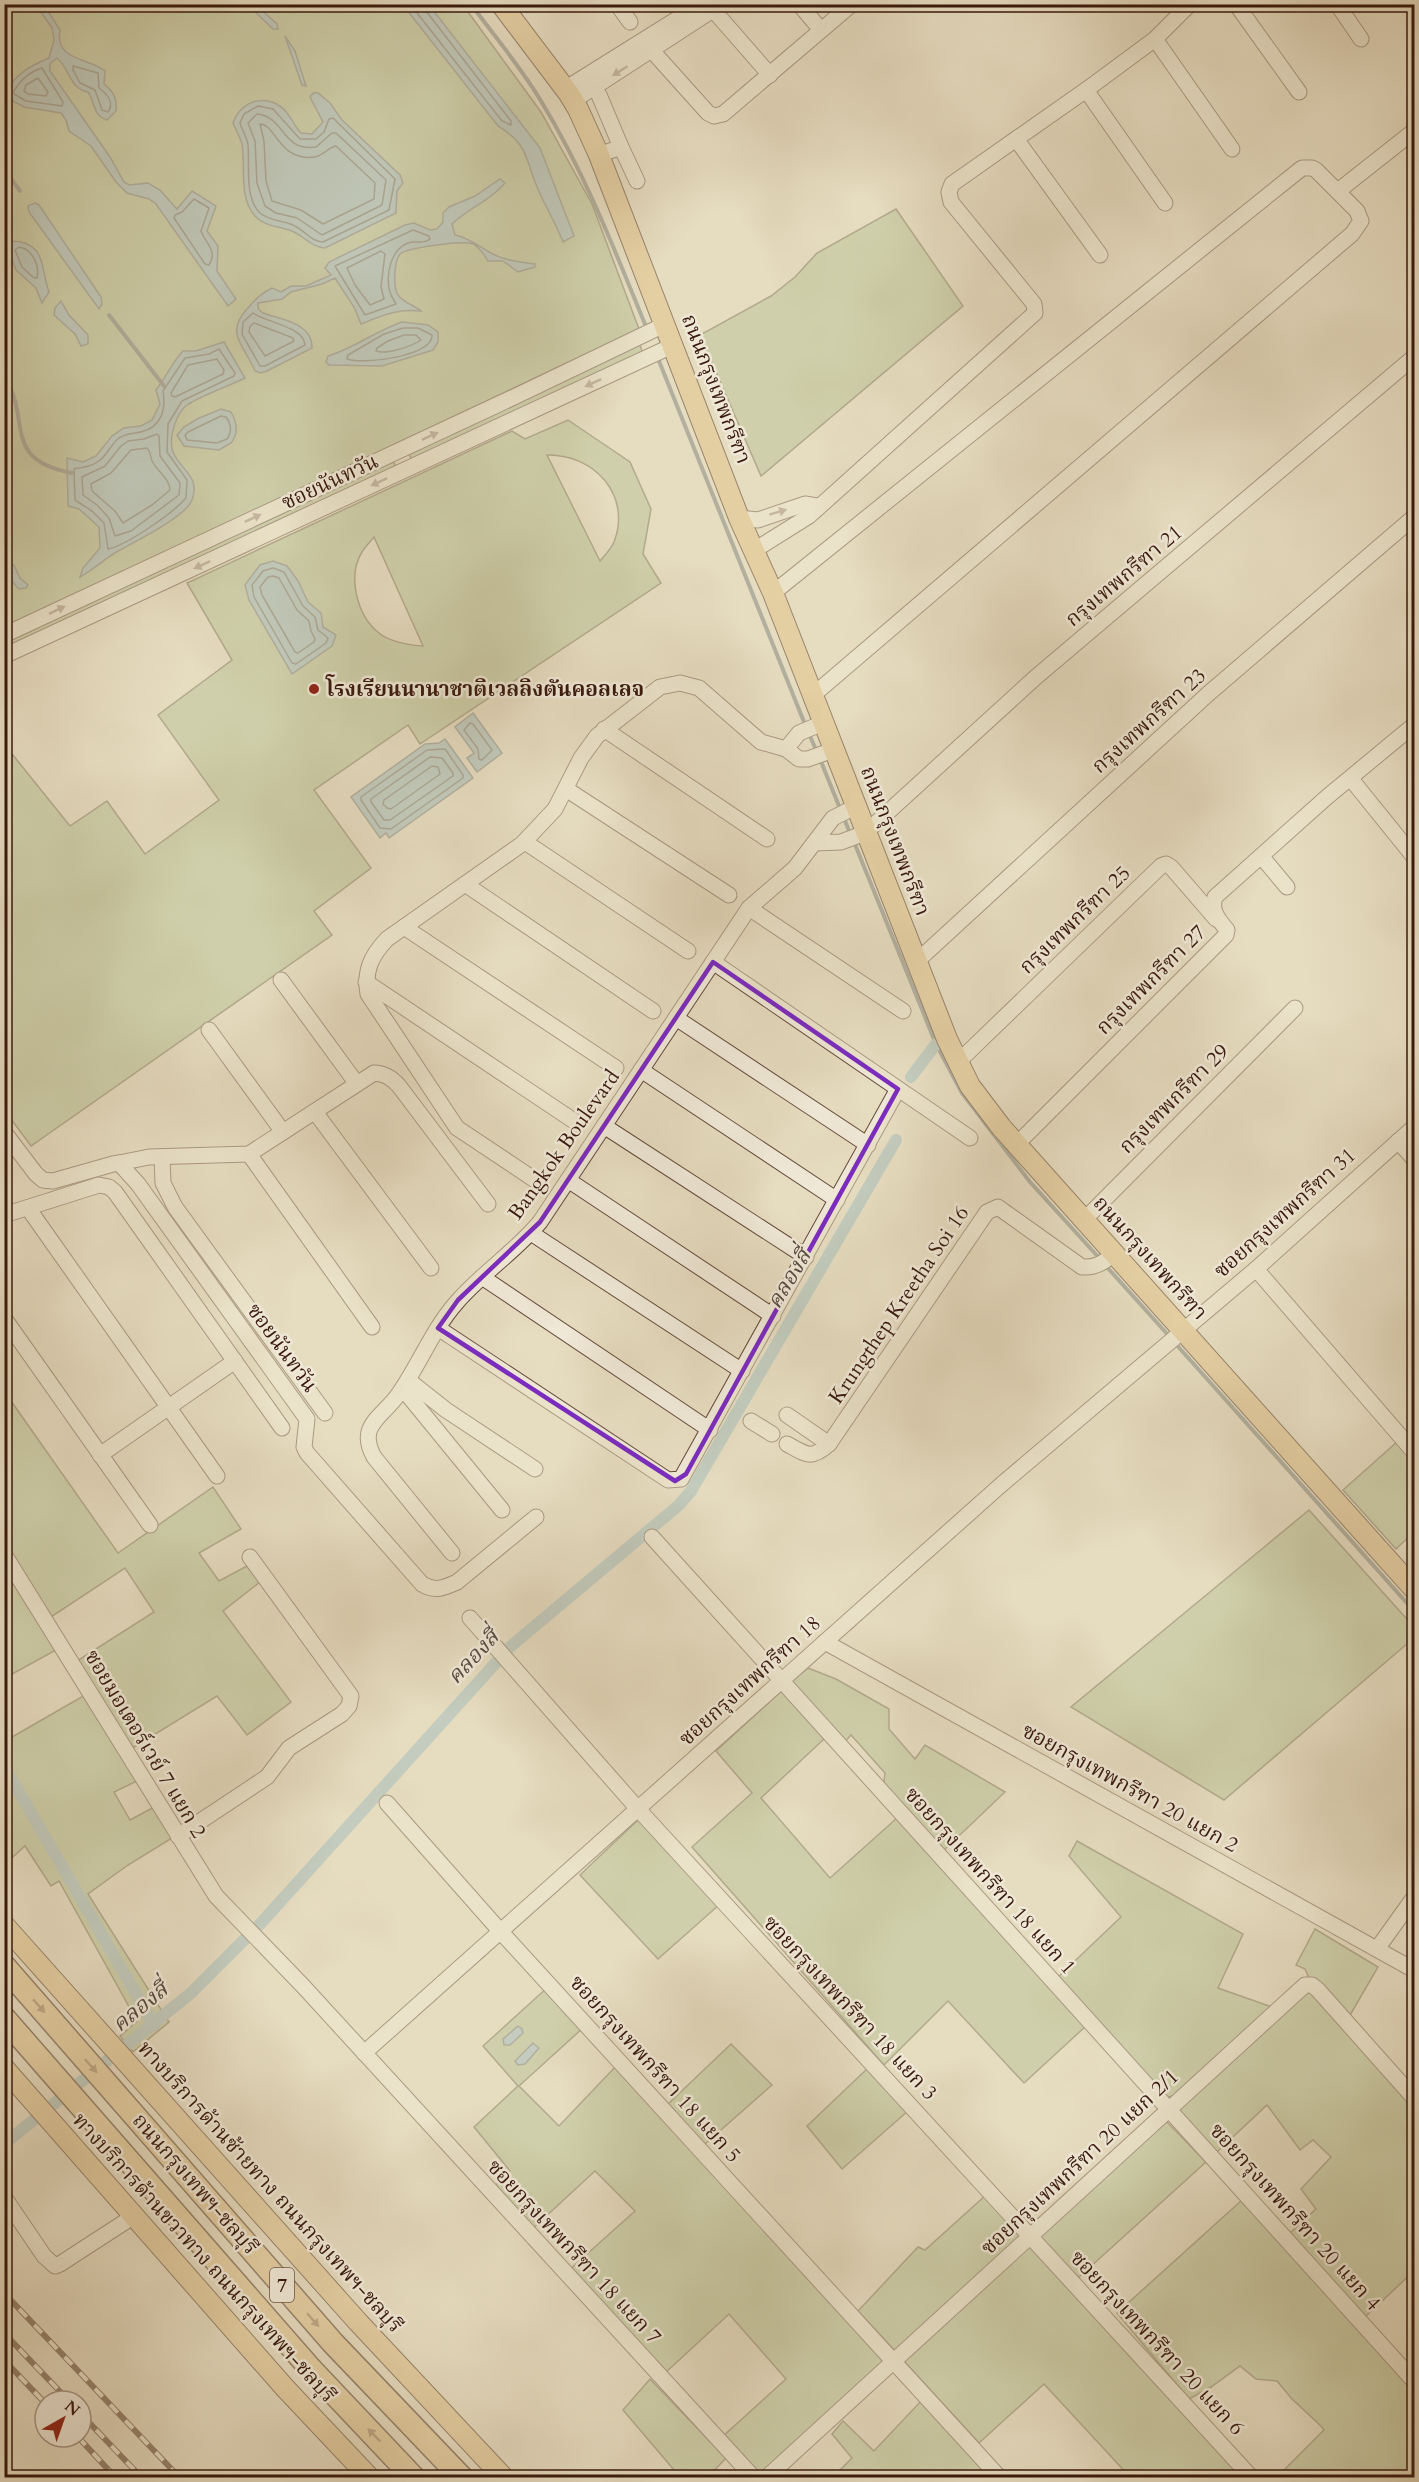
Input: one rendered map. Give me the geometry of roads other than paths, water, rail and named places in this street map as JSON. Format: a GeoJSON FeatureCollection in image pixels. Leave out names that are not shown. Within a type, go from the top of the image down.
{"type":"FeatureCollection","features":[{"type":"Feature","properties":{"kind":"highway","name":"ถนนกรุงเทพฯ-ชลบุรี"},"geometry":{"type":"LineString","coordinates":[[4,1966],[333,2343],[462,2478]]}},
{"type":"Feature","properties":{"kind":"highway","name":"ถนนกรุงเทพฯ-ชลบุรี"},"geometry":{"type":"LineString","coordinates":[[4,2018],[309,2367],[414,2478]]}},
{"type":"Feature","properties":{"kind":"main road","name":"ถนนกรุงเทพกรีฑา"},"geometry":{"type":"LineString","coordinates":[[502,5],[569,95],[599,155],[653,330],[668,348],[773,594],[812,696],[818,725],[854,837],[916,962],[958,1062],[985,1109],[1084,1220],[1106,1260],[1175,1337],[1414,1589]]}},
{"type":"Feature","properties":{"kind":"main road","name":"ทางบริการด้านซ้ายทาง ถนนกรุงเทพฯ-ชลบุรี"},"geometry":{"type":"LineString","coordinates":[[4,1925],[358,2322],[504,2478]]}},
{"type":"Feature","properties":{"kind":"main road","name":"ทางบริการด้านขวาทาง ถนนกรุงเทพฯ-ชลบุรี"},"geometry":{"type":"LineString","coordinates":[[4,2068],[285,2388],[370,2478]]}},
{"type":"Feature","properties":{"kind":"street"},"geometry":{"type":"LineString","coordinates":[[617,4],[630,22]]}},
{"type":"Feature","properties":{"kind":"street"},"geometry":{"type":"LineString","coordinates":[[569,95],[701,4]]}},
{"type":"Feature","properties":{"kind":"street"},"geometry":{"type":"LineString","coordinates":[[799,4],[821,30]]}},
{"type":"Feature","properties":{"kind":"street"},"geometry":{"type":"LineString","coordinates":[[655,54],[708,113],[714,116],[723,114],[852,4]]}},
{"type":"Feature","properties":{"kind":"street"},"geometry":{"type":"LineString","coordinates":[[753,551],[808,516],[1035,313],[1034,304],[951,202],[949,196],[952,184],[1155,39],[1190,4]]}},
{"type":"Feature","properties":{"kind":"street"},"geometry":{"type":"LineString","coordinates":[[1236,4],[1299,92]]}},
{"type":"Feature","properties":{"kind":"street"},"geometry":{"type":"LineString","coordinates":[[1337,4],[1361,39]]}},
{"type":"Feature","properties":{"kind":"street"},"geometry":{"type":"LineString","coordinates":[[569,95],[718,8],[770,75]]}},
{"type":"Feature","properties":{"kind":"street"},"geometry":{"type":"LineString","coordinates":[[1155,39],[1232,149]]}},
{"type":"Feature","properties":{"kind":"street"},"geometry":{"type":"LineString","coordinates":[[1086,90],[1165,204]]}},
{"type":"Feature","properties":{"kind":"street"},"geometry":{"type":"LineString","coordinates":[[598,95],[637,182]]}},
{"type":"Feature","properties":{"kind":"street"},"geometry":{"type":"LineString","coordinates":[[1338,191],[1414,131]]}},
{"type":"Feature","properties":{"kind":"street"},"geometry":{"type":"LineString","coordinates":[[1016,139],[1100,255]]}},
{"type":"Feature","properties":{"kind":"street"},"geometry":{"type":"LineString","coordinates":[[599,155],[621,147]]}},
{"type":"Feature","properties":{"kind":"street"},"geometry":{"type":"LineString","coordinates":[[773,594],[1302,168],[1312,168],[1358,211],[1361,221],[1352,234],[812,696]]}},
{"type":"Feature","properties":{"kind":"street","name":"ซอยนันทวัน"},"geometry":{"type":"LineString","coordinates":[[4,635],[653,330]]}},
{"type":"Feature","properties":{"kind":"street","name":"ซอยนันทวัน"},"geometry":{"type":"LineString","coordinates":[[4,656],[668,348]]}},
{"type":"Feature","properties":{"kind":"street","name":"กรุงเทพกรีฑา 21"},"geometry":{"type":"LineString","coordinates":[[854,837],[1036,677],[1414,357]]}},
{"type":"Feature","properties":{"kind":"street"},"geometry":{"type":"LineString","coordinates":[[397,451],[407,469]]}},
{"type":"Feature","properties":{"kind":"street"},"geometry":{"type":"LineString","coordinates":[[739,518],[758,520],[805,504],[817,506]]}},
{"type":"Feature","properties":{"kind":"street","name":"กรุงเทพกรีฑา 23"},"geometry":{"type":"LineString","coordinates":[[916,962],[1208,694],[1414,517]]}},
{"type":"Feature","properties":{"kind":"street"},"geometry":{"type":"LineString","coordinates":[[538,1182],[457,1128],[368,994],[366,982],[371,958],[377,949],[387,939],[525,842],[555,809],[581,758],[604,729],[660,687],[680,683],[699,688],[761,742],[786,749],[799,759],[808,759],[828,751]]}},
{"type":"Feature","properties":{"kind":"street"},"geometry":{"type":"LineString","coordinates":[[786,749],[799,734],[818,725]]}},
{"type":"Feature","properties":{"kind":"street","name":"กรุงเทพกรีฑา 27"},"geometry":{"type":"LineString","coordinates":[[1016,1145],[1226,935],[1225,928],[1218,921],[1213,904],[1214,898],[1327,797],[1414,725]]}},
{"type":"Feature","properties":{"kind":"street"},"geometry":{"type":"LineString","coordinates":[[604,729],[767,839]]}},
{"type":"Feature","properties":{"kind":"street"},"geometry":{"type":"LineString","coordinates":[[1351,779],[1414,857]]}},
{"type":"Feature","properties":{"kind":"street"},"geometry":{"type":"LineString","coordinates":[[566,789],[729,895]]}},
{"type":"Feature","properties":{"kind":"street","name":"Bangkok Boulevard"},"geometry":{"type":"LineString","coordinates":[[452,1553],[374,1457],[367,1445],[366,1435],[405,1384],[438,1328],[458,1300],[531,1233],[749,908],[795,868],[845,811]]}},
{"type":"Feature","properties":{"kind":"street"},"geometry":{"type":"LineString","coordinates":[[815,843],[854,837]]}},
{"type":"Feature","properties":{"kind":"street"},"geometry":{"type":"LineString","coordinates":[[525,842],[688,951]]}},
{"type":"Feature","properties":{"kind":"street"},"geometry":{"type":"LineString","coordinates":[[1261,856],[1287,887]]}},
{"type":"Feature","properties":{"kind":"street","name":"กรุงเทพกรีฑา 25"},"geometry":{"type":"LineString","coordinates":[[958,1062],[1164,865],[1171,867],[1218,921]]}},
{"type":"Feature","properties":{"kind":"street"},"geometry":{"type":"LineString","coordinates":[[465,884],[653,1011]]}},
{"type":"Feature","properties":{"kind":"street"},"geometry":{"type":"LineString","coordinates":[[749,908],[903,1011]]}},
{"type":"Feature","properties":{"kind":"street"},"geometry":{"type":"LineString","coordinates":[[404,927],[616,1068]]}},
{"type":"Feature","properties":{"kind":"street"},"geometry":{"type":"LineString","coordinates":[[713,962],[970,1138]]}},
{"type":"Feature","properties":{"kind":"street"},"geometry":{"type":"LineString","coordinates":[[281,980],[357,1084]]}},
{"type":"Feature","properties":{"kind":"street"},"geometry":{"type":"LineString","coordinates":[[366,982],[577,1124]]}},
{"type":"Feature","properties":{"kind":"street","name":"กรุงเทพกรีฑา 29"},"geometry":{"type":"LineString","coordinates":[[1084,1220],[1295,1008]]}},
{"type":"Feature","properties":{"kind":"street"},"geometry":{"type":"LineString","coordinates":[[676,1018],[868,1145]]}},
{"type":"Feature","properties":{"kind":"street"},"geometry":{"type":"LineString","coordinates":[[209,1030],[283,1132]]}},
{"type":"Feature","properties":{"kind":"street"},"geometry":{"type":"LineString","coordinates":[[641,1070],[837,1200]]}},
{"type":"Feature","properties":{"kind":"street"},"geometry":{"type":"LineString","coordinates":[[4,1132],[36,1174],[43,1180],[53,1181],[119,1163],[162,1157],[249,1154],[374,1073],[382,1073],[392,1078],[488,1204]]}},
{"type":"Feature","properties":{"kind":"street"},"geometry":{"type":"LineString","coordinates":[[438,1328],[668,1480],[681,1479],[686,1474],[898,1089]]}},
{"type":"Feature","properties":{"kind":"street"},"geometry":{"type":"LineString","coordinates":[[315,1112],[431,1268]]}},
{"type":"Feature","properties":{"kind":"street"},"geometry":{"type":"LineString","coordinates":[[604,1126],[806,1257]]}},
{"type":"Feature","properties":{"kind":"street","name":"ซอยกรุงเทพกรีฑา 31"},"geometry":{"type":"LineString","coordinates":[[1175,1337],[1256,1269],[1414,1126]]}},
{"type":"Feature","properties":{"kind":"street"},"geometry":{"type":"LineString","coordinates":[[1398,1141],[1414,1159]]}},
{"type":"Feature","properties":{"kind":"street"},"geometry":{"type":"LineString","coordinates":[[249,1154],[372,1327]]}},
{"type":"Feature","properties":{"kind":"street"},"geometry":{"type":"LineString","coordinates":[[162,1157],[163,1183],[175,1207],[325,1413]]}},
{"type":"Feature","properties":{"kind":"street","name":"ซอยนันทวัน"},"geometry":{"type":"LineString","coordinates":[[119,1163],[138,1184],[307,1419],[304,1447],[307,1453],[422,1584],[431,1589],[442,1589],[457,1582],[536,1517]]}},
{"type":"Feature","properties":{"kind":"street"},"geometry":{"type":"LineString","coordinates":[[568,1180],[773,1316]]}},
{"type":"Feature","properties":{"kind":"street"},"geometry":{"type":"LineString","coordinates":[[4,1215],[99,1185],[109,1187],[115,1192],[282,1428]]}},
{"type":"Feature","properties":{"kind":"street","name":"Krungthep Kreetha Soi 16"},"geometry":{"type":"LineString","coordinates":[[830,1444],[987,1212],[998,1207],[1082,1267],[1091,1268],[1106,1260]]}},
{"type":"Feature","properties":{"kind":"street"},"geometry":{"type":"LineString","coordinates":[[28,1208],[217,1476]]}},
{"type":"Feature","properties":{"kind":"street"},"geometry":{"type":"LineString","coordinates":[[531,1233],[742,1371]]}},
{"type":"Feature","properties":{"kind":"street"},"geometry":{"type":"LineString","coordinates":[[1256,1269],[1414,1452]]}},
{"type":"Feature","properties":{"kind":"street"},"geometry":{"type":"LineString","coordinates":[[482,1277],[710,1430]]}},
{"type":"Feature","properties":{"kind":"street"},"geometry":{"type":"LineString","coordinates":[[4,1318],[150,1525]]}},
{"type":"Feature","properties":{"kind":"street","name":"ซอยกรุงเทพกรีฑา 18"},"geometry":{"type":"LineString","coordinates":[[364,2053],[1002,1484],[1175,1337]]}},
{"type":"Feature","properties":{"kind":"street"},"geometry":{"type":"LineString","coordinates":[[100,1455],[235,1361]]}},
{"type":"Feature","properties":{"kind":"street"},"geometry":{"type":"LineString","coordinates":[[405,1384],[535,1469]]}},
{"type":"Feature","properties":{"kind":"street"},"geometry":{"type":"LineString","coordinates":[[405,1384],[502,1510]]}},
{"type":"Feature","properties":{"kind":"street"},"geometry":{"type":"LineString","coordinates":[[787,1415],[830,1444],[818,1454],[813,1455],[805,1454],[787,1444]]}},
{"type":"Feature","properties":{"kind":"street"},"geometry":{"type":"LineString","coordinates":[[751,1420],[772,1434]]}},
{"type":"Feature","properties":{"kind":"street","name":"ซอยกรุงเทพกรีฑา 18 แยก 1"},"geometry":{"type":"LineString","coordinates":[[652,1537],[1168,2109]]}},
{"type":"Feature","properties":{"kind":"street","name":"ซอยมอเตอร์เวย์ 7 แยก 2"},"geometry":{"type":"LineString","coordinates":[[5,1556],[216,1896],[261,1944]]}},
{"type":"Feature","properties":{"kind":"street"},"geometry":{"type":"LineString","coordinates":[[178,1836],[267,1777],[289,1748],[342,1714],[351,1701],[351,1696],[250,1557]]}},
{"type":"Feature","properties":{"kind":"street","name":"ซอยกรุงเทพกรีฑา 18 แยก 3"},"geometry":{"type":"LineString","coordinates":[[470,1618],[638,1809],[1031,2236]]}},
{"type":"Feature","properties":{"kind":"street","name":"ซอยกรุงเทพกรีฑา 20 แยก 2"},"geometry":{"type":"LineString","coordinates":[[825,1642],[1414,1970]]}},
{"type":"Feature","properties":{"kind":"street","name":"ซอยกรุงเทพกรีฑา 18 แยก 5"},"geometry":{"type":"LineString","coordinates":[[387,1803],[501,1932],[1000,2478]]}},
{"type":"Feature","properties":{"kind":"street"},"geometry":{"type":"LineString","coordinates":[[1377,1949],[1412,1900]]}},
{"type":"Feature","properties":{"kind":"street","name":"ซอยกรุงเทพกรีฑา 18 แยก 7"},"geometry":{"type":"LineString","coordinates":[[261,1944],[303,1986],[754,2478]]}},
{"type":"Feature","properties":{"kind":"street","name":"ซอยกรุงเทพกรีฑา 20 แยก 2/1"},"geometry":{"type":"LineString","coordinates":[[766,2478],[1305,1985],[1312,1985],[1414,2098]]}},
{"type":"Feature","properties":{"kind":"street","name":"ซอยกรุงเทพกรีฑา 20 แยก 4"},"geometry":{"type":"LineString","coordinates":[[1168,2109],[1414,2380]]}},
{"type":"Feature","properties":{"kind":"street"},"geometry":{"type":"LineString","coordinates":[[4,2197],[44,2256],[54,2266],[134,2216]]}},
{"type":"Feature","properties":{"kind":"street","name":"ซอยกรุงเทพกรีฑา 20 แยก 6"},"geometry":{"type":"LineString","coordinates":[[1031,2236],[1252,2478]]}},
{"type":"Feature","properties":{"kind":"water"},"geometry":{"type":"Polygon","coordinates":[[[36,5],[44,5],[60,30],[62,48],[75,57],[105,71],[104,84],[114,96],[116,106],[116,111],[107,120],[99,115],[88,92],[77,87],[57,58],[50,64],[50,71],[110,157],[124,182],[129,185],[148,183],[160,190],[177,209],[192,191],[216,206],[207,231],[218,246],[217,271],[236,299],[228,306],[156,204],[149,199],[127,193],[116,182],[91,146],[69,131],[61,113],[24,107],[9,99],[6,90],[15,79],[30,67],[49,58],[54,40],[52,28],[36,5]]]}},
{"type":"Feature","properties":{"kind":"water"},"geometry":{"type":"Polygon","coordinates":[[[248,5],[256,5],[277,24],[278,29],[273,29],[248,5]]]}},
{"type":"Feature","properties":{"kind":"water"},"geometry":{"type":"Polygon","coordinates":[[[403,5],[429,5],[540,148],[574,236],[563,242],[519,144],[498,126],[403,5]]]}},
{"type":"Feature","properties":{"kind":"water"},"geometry":{"type":"Polygon","coordinates":[[[285,36],[295,51],[306,86],[302,85],[285,36]]]}},
{"type":"Feature","properties":{"kind":"water"},"geometry":{"type":"Polygon","coordinates":[[[313,93],[318,93],[330,103],[342,120],[400,175],[403,183],[397,191],[396,213],[325,248],[315,245],[294,232],[267,224],[255,216],[246,200],[242,144],[233,123],[242,108],[249,104],[257,101],[273,102],[287,113],[301,133],[312,134],[323,122],[310,97],[313,93]]]}},
{"type":"Feature","properties":{"kind":"water"},"geometry":{"type":"Polygon","coordinates":[[[500,179],[505,183],[499,189],[452,224],[455,235],[500,257],[535,264],[535,267],[518,272],[503,261],[488,261],[480,249],[473,244],[435,245],[404,252],[400,254],[396,262],[396,292],[403,300],[421,311],[397,312],[361,324],[354,307],[335,278],[291,292],[282,299],[258,303],[258,309],[263,313],[302,328],[311,340],[312,348],[267,371],[261,373],[255,371],[239,340],[237,326],[240,318],[261,294],[272,288],[281,292],[291,286],[306,286],[331,275],[325,268],[329,262],[405,225],[414,223],[430,230],[437,229],[443,222],[443,213],[449,207],[475,196],[500,179]]]}},
{"type":"Feature","properties":{"kind":"water"},"geometry":{"type":"Polygon","coordinates":[[[35,203],[39,205],[101,297],[102,304],[99,309],[29,212],[28,206],[35,203]]]}},
{"type":"Feature","properties":{"kind":"water"},"geometry":{"type":"Polygon","coordinates":[[[11,241],[23,242],[31,246],[40,258],[49,292],[42,303],[36,288],[16,270],[7,246],[11,241]]]}},
{"type":"Feature","properties":{"kind":"water"},"geometry":{"type":"Polygon","coordinates":[[[61,301],[69,315],[88,335],[88,344],[81,346],[75,334],[54,315],[55,308],[61,301]]]}},
{"type":"Feature","properties":{"kind":"water"},"geometry":{"type":"Polygon","coordinates":[[[402,322],[428,325],[438,332],[438,342],[433,350],[382,366],[329,365],[326,362],[328,356],[402,322]]]}},
{"type":"Feature","properties":{"kind":"water"},"geometry":{"type":"Polygon","coordinates":[[[224,342],[245,378],[187,405],[179,414],[172,434],[173,452],[194,485],[192,500],[188,507],[171,521],[117,552],[80,577],[83,568],[100,548],[99,527],[79,509],[68,506],[67,458],[83,462],[96,456],[112,436],[124,428],[141,426],[152,420],[160,404],[156,390],[183,351],[196,351],[224,342]]]}},
{"type":"Feature","properties":{"kind":"water"},"geometry":{"type":"Polygon","coordinates":[[[221,409],[231,412],[235,420],[236,432],[231,443],[219,450],[184,446],[177,435],[184,427],[221,409]]]}},
{"type":"Feature","properties":{"kind":"water"},"geometry":{"type":"Polygon","coordinates":[[[273,561],[287,566],[298,581],[308,602],[321,613],[323,627],[336,635],[332,646],[292,674],[249,600],[245,585],[260,565],[273,561]]]}},
{"type":"Feature","properties":{"kind":"water"},"geometry":{"type":"Polygon","coordinates":[[[5,562],[14,565],[20,578],[28,585],[26,588],[19,589],[10,579],[12,572],[5,570],[5,562]]]}},
{"type":"Feature","properties":{"kind":"water"},"geometry":{"type":"Polygon","coordinates":[[[473,713],[502,753],[477,772],[467,758],[474,753],[455,727],[473,713]]]}},
{"type":"Feature","properties":{"kind":"water"},"geometry":{"type":"Polygon","coordinates":[[[445,739],[473,778],[389,838],[386,833],[380,838],[351,797],[425,744],[439,743],[445,739]]]}},
{"type":"Feature","properties":{"kind":"water"},"geometry":{"type":"Polygon","coordinates":[[[518,2026],[523,2033],[510,2045],[504,2045],[503,2039],[518,2026]]]}},
{"type":"Feature","properties":{"kind":"water"},"geometry":{"type":"Polygon","coordinates":[[[533,2043],[539,2048],[525,2064],[518,2065],[515,2061],[533,2043]]]}},
{"type":"Feature","properties":{"kind":"waterway"},"geometry":{"type":"LineString","coordinates":[[471,4],[525,76],[557,128],[599,213],[647,329]]}},
{"type":"Feature","properties":{"kind":"waterway"},"geometry":{"type":"LineString","coordinates":[[4,169],[20,191]]}},
{"type":"Feature","properties":{"kind":"waterway"},"geometry":{"type":"LineString","coordinates":[[109,315],[164,386]]}},
{"type":"Feature","properties":{"kind":"waterway"},"geometry":{"type":"LineString","coordinates":[[657,356],[806,727]]}},
{"type":"Feature","properties":{"kind":"waterway"},"geometry":{"type":"LineString","coordinates":[[4,376],[17,408],[26,448],[35,458],[50,467],[72,473]]}},
{"type":"Feature","properties":{"kind":"waterway"},"geometry":{"type":"LineString","coordinates":[[809,734],[817,752]]}},
{"type":"Feature","properties":{"kind":"waterway"},"geometry":{"type":"LineString","coordinates":[[820,759],[841,811]]}},
{"type":"Feature","properties":{"kind":"waterway"},"geometry":{"type":"LineString","coordinates":[[844,818],[851,836]]}},
{"type":"Feature","properties":{"kind":"waterway"},"geometry":{"type":"LineString","coordinates":[[854,842],[936,1044],[962,1093],[1030,1182],[1101,1260]]}},
{"type":"Feature","properties":{"kind":"waterway","name":"คลองสี่"},"geometry":{"type":"LineString","coordinates":[[911,1077],[936,1044]]}},
{"type":"Feature","properties":{"kind":"waterway","name":"คลองสี่"},"geometry":{"type":"LineString","coordinates":[[4,2144],[191,1993],[262,1922],[510,1647],[679,1505],[691,1491],[896,1140]]}},
{"type":"Feature","properties":{"kind":"waterway"},"geometry":{"type":"LineString","coordinates":[[1106,1266],[1169,1336]]}},
{"type":"Feature","properties":{"kind":"waterway"},"geometry":{"type":"LineString","coordinates":[[1174,1342],[1414,1611]]}},
{"type":"Feature","properties":{"kind":"waterway"},"geometry":{"type":"LineString","coordinates":[[4,1766],[154,2025]]}},
{"type":"Feature","properties":{"kind":"railway"},"geometry":{"type":"LineString","coordinates":[[4,2293],[180,2478]]}},
{"type":"Feature","properties":{"kind":"railway"},"geometry":{"type":"LineString","coordinates":[[4,2333],[58,2389]]}},
{"type":"Feature","properties":{"kind":"railway"},"geometry":{"type":"LineString","coordinates":[[4,2360],[33,2390]]}},
{"type":"Feature","properties":{"kind":"railway"},"geometry":{"type":"LineString","coordinates":[[93,2427],[142,2478]]}},
{"type":"Feature","properties":{"kind":"railway"},"geometry":{"type":"LineString","coordinates":[[89,2449],[116,2478]]}},
{"type":"Feature","properties":{"kind":"place","name":"โรงเรียนนานาชาติเวลลิงตันคอลเลจ"},"geometry":{"type":"Point","coordinates":[314,689]}}]}
